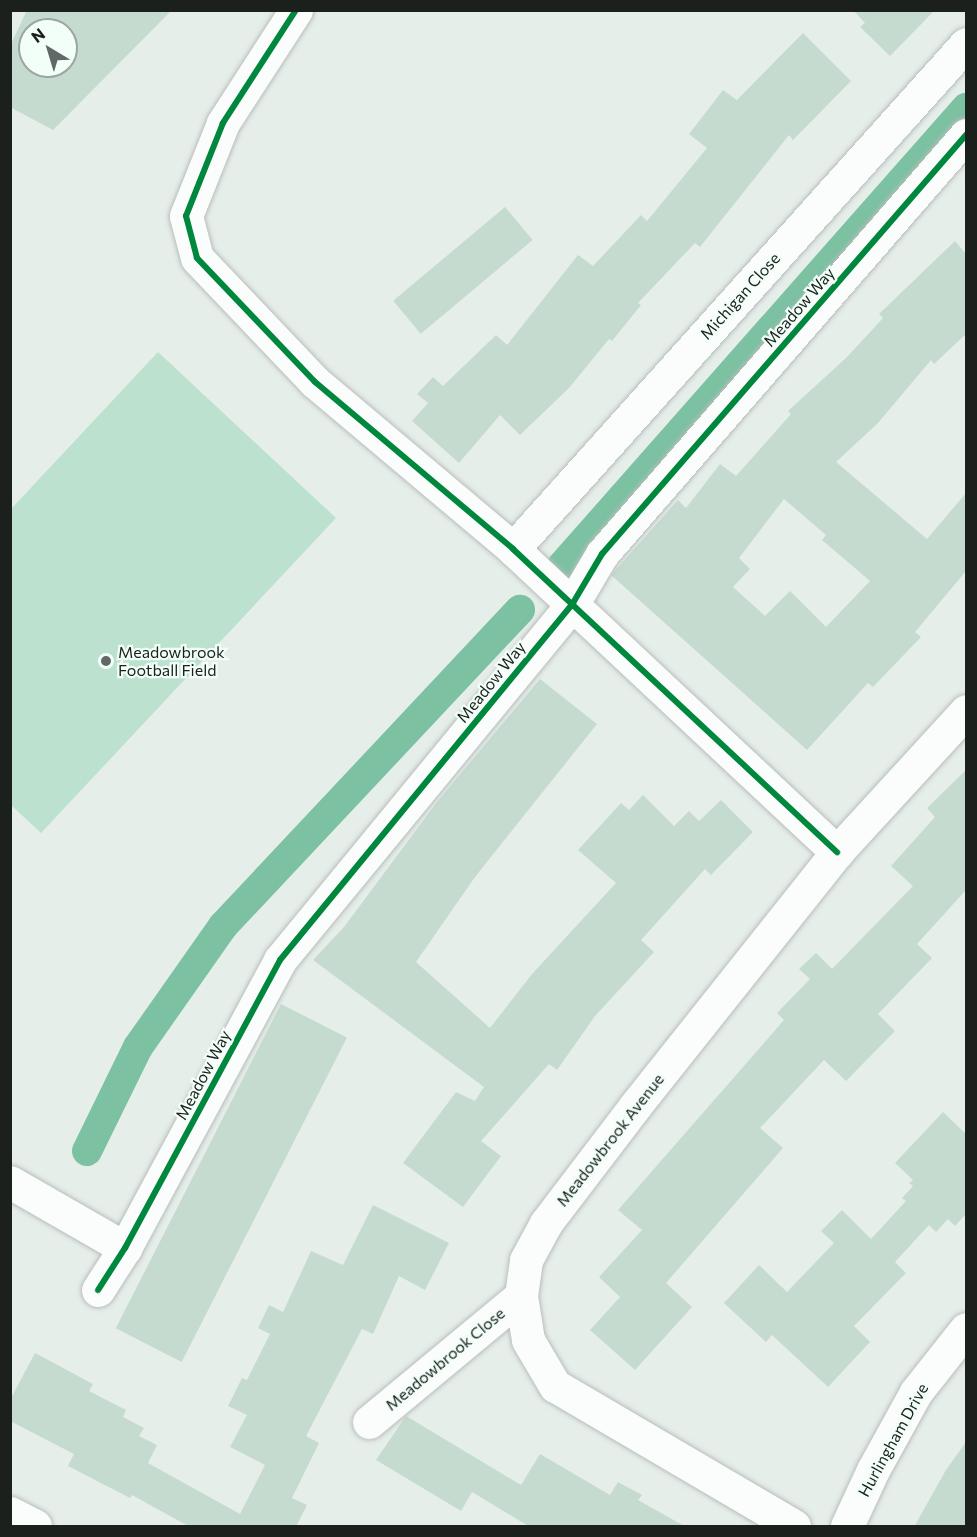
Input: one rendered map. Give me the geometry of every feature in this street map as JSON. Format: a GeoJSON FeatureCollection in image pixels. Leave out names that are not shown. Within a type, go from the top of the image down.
{"type":"FeatureCollection","features":[{"type":"Feature","properties":{"kind":"street"},"geometry":{"type":"LineString","coordinates":[[296,10],[223,123],[194,195],[186,216],[197,258],[315,382],[513,549],[573,603],[837,852]]}},
{"type":"Feature","properties":{"kind":"street","name":"Michigan Close"},"geometry":{"type":"LineString","coordinates":[[513,549],[966,44]]}},
{"type":"Feature","properties":{"kind":"street","name":"Meadow Way"},"geometry":{"type":"LineString","coordinates":[[98,1290],[125,1248],[280,960],[573,603],[602,554],[966,135]]}},
{"type":"Feature","properties":{"kind":"street","name":"Meadowbrook Avenue"},"geometry":{"type":"LineString","coordinates":[[794,1527],[555,1386],[528,1340],[521,1296],[526,1260],[546,1223],[837,852],[966,711]]}},
{"type":"Feature","properties":{"kind":"street"},"geometry":{"type":"LineString","coordinates":[[10,1182],[125,1248]]}},
{"type":"Feature","properties":{"kind":"street","name":"Meadowbrook Close"},"geometry":{"type":"LineString","coordinates":[[369,1422],[521,1296]]}},
{"type":"Feature","properties":{"kind":"street","name":"Hurlingham Drive"},"geometry":{"type":"LineString","coordinates":[[847,1527],[873,1470],[916,1392],[966,1329]]}},
{"type":"Feature","properties":{"kind":"street"},"geometry":{"type":"LineString","coordinates":[[10,1513],[35,1527]]}},
{"type":"Feature","properties":{"kind":"green space","name":"Meadowbrook Football Field"},"geometry":{"type":"Polygon","coordinates":[[[158,352],[336,518],[41,833],[11,805],[11,509],[158,352]]]}},
{"type":"Feature","properties":{"kind":"building"},"geometry":{"type":"Polygon","coordinates":[[[27,10],[172,10],[53,130],[10,107],[10,46],[18,29],[18,78],[78,78],[78,18],[23,18],[27,10]]]}},
{"type":"Feature","properties":{"kind":"building"},"geometry":{"type":"Polygon","coordinates":[[[853,10],[935,10],[890,56],[860,27],[865,23],[853,10]]]}},
{"type":"Feature","properties":{"kind":"building"},"geometry":{"type":"Polygon","coordinates":[[[803,33],[851,81],[793,140],[789,135],[700,247],[695,243],[638,303],[641,305],[612,341],[609,339],[569,388],[520,435],[500,415],[459,463],[412,421],[428,403],[417,394],[433,377],[443,386],[496,335],[507,345],[578,255],[593,266],[641,215],[647,221],[707,148],[689,134],[723,90],[737,100],[803,33]]]}},
{"type":"Feature","properties":{"kind":"building"},"geometry":{"type":"Polygon","coordinates":[[[505,207],[533,240],[421,334],[393,301],[505,207]]]}},
{"type":"Feature","properties":{"kind":"building"},"geometry":{"type":"Polygon","coordinates":[[[955,241],[966,254],[966,334],[934,364],[931,360],[878,423],[836,462],[927,539],[966,493],[966,571],[915,632],[921,637],[873,687],[868,683],[807,750],[611,575],[678,500],[686,508],[720,464],[736,476],[791,414],[788,411],[847,357],[883,318],[879,314],[955,241]],[[784,499],[739,558],[750,569],[733,587],[765,616],[790,591],[826,627],[870,581],[822,540],[826,535],[784,499]]]}},
{"type":"Feature","properties":{"kind":"building"},"geometry":{"type":"Polygon","coordinates":[[[540,679],[597,724],[475,877],[416,962],[490,1028],[532,974],[616,883],[578,850],[621,803],[629,810],[643,795],[674,826],[689,811],[699,821],[721,800],[753,832],[711,875],[705,869],[641,940],[654,952],[595,1016],[557,1070],[549,1064],[481,1141],[501,1156],[463,1207],[403,1163],[456,1092],[475,1101],[484,1087],[313,960],[344,927],[437,802],[540,679]]]}},
{"type":"Feature","properties":{"kind":"building"},"geometry":{"type":"Polygon","coordinates":[[[966,770],[966,890],[917,944],[932,958],[878,1014],[895,1031],[846,1081],[824,1060],[760,1128],[783,1148],[666,1283],[692,1307],[635,1370],[590,1330],[620,1297],[599,1277],[642,1230],[618,1210],[784,1020],[777,1013],[810,979],[799,969],[816,953],[832,969],[913,886],[891,866],[935,817],[927,808],[966,770]]]}},
{"type":"Feature","properties":{"kind":"building"},"geometry":{"type":"Polygon","coordinates":[[[281,1004],[347,1038],[182,1362],[116,1328],[281,1004]]]}},
{"type":"Feature","properties":{"kind":"building"},"geometry":{"type":"Polygon","coordinates":[[[943,1112],[966,1134],[966,1214],[955,1226],[948,1219],[936,1232],[929,1225],[895,1262],[906,1273],[854,1326],[870,1342],[828,1387],[772,1335],[766,1342],[724,1303],[759,1265],[787,1292],[834,1243],[821,1231],[842,1210],[871,1239],[906,1201],[902,1198],[913,1186],[909,1183],[913,1180],[895,1163],[943,1112]]]}},
{"type":"Feature","properties":{"kind":"building"},"geometry":{"type":"Polygon","coordinates":[[[373,1205],[449,1243],[425,1290],[399,1276],[373,1334],[362,1329],[306,1436],[319,1443],[292,1498],[307,1505],[296,1527],[190,1527],[132,1495],[130,1498],[68,1466],[74,1454],[10,1421],[10,1400],[35,1353],[93,1384],[89,1391],[126,1410],[123,1417],[144,1428],[139,1436],[157,1445],[148,1463],[240,1514],[265,1465],[230,1447],[247,1415],[228,1406],[242,1378],[247,1380],[270,1334],[258,1328],[269,1305],[283,1312],[311,1251],[343,1265],[373,1205]]]}},
{"type":"Feature","properties":{"kind":"building"},"geometry":{"type":"Polygon","coordinates":[[[406,1416],[521,1485],[540,1454],[610,1495],[618,1482],[642,1495],[638,1500],[686,1527],[530,1527],[472,1492],[461,1511],[376,1460],[406,1416]]]}},
{"type":"Feature","properties":{"kind":"building"},"geometry":{"type":"Polygon","coordinates":[[[966,1442],[966,1527],[914,1527],[946,1470],[966,1442]]]}},
{"type":"Feature","properties":{"kind":"waterway"},"geometry":{"type":"LineString","coordinates":[[562,566],[966,108]]}},
{"type":"Feature","properties":{"kind":"waterway"},"geometry":{"type":"LineString","coordinates":[[87,1151],[138,1047],[223,926],[520,610]]}},
{"type":"Feature","properties":{"kind":"cycle path"},"geometry":{"type":"LineString","coordinates":[[296,10],[223,123],[186,216],[197,258],[315,382],[513,549],[837,852]]}},
{"type":"Feature","properties":{"kind":"cycle path"},"geometry":{"type":"LineString","coordinates":[[98,1290],[125,1248],[280,960],[573,603],[602,554],[966,135]]}},
{"type":"Feature","properties":{"kind":"place","name":"Meadowbrook Football Field"},"geometry":{"type":"Point","coordinates":[106,661]}}]}
